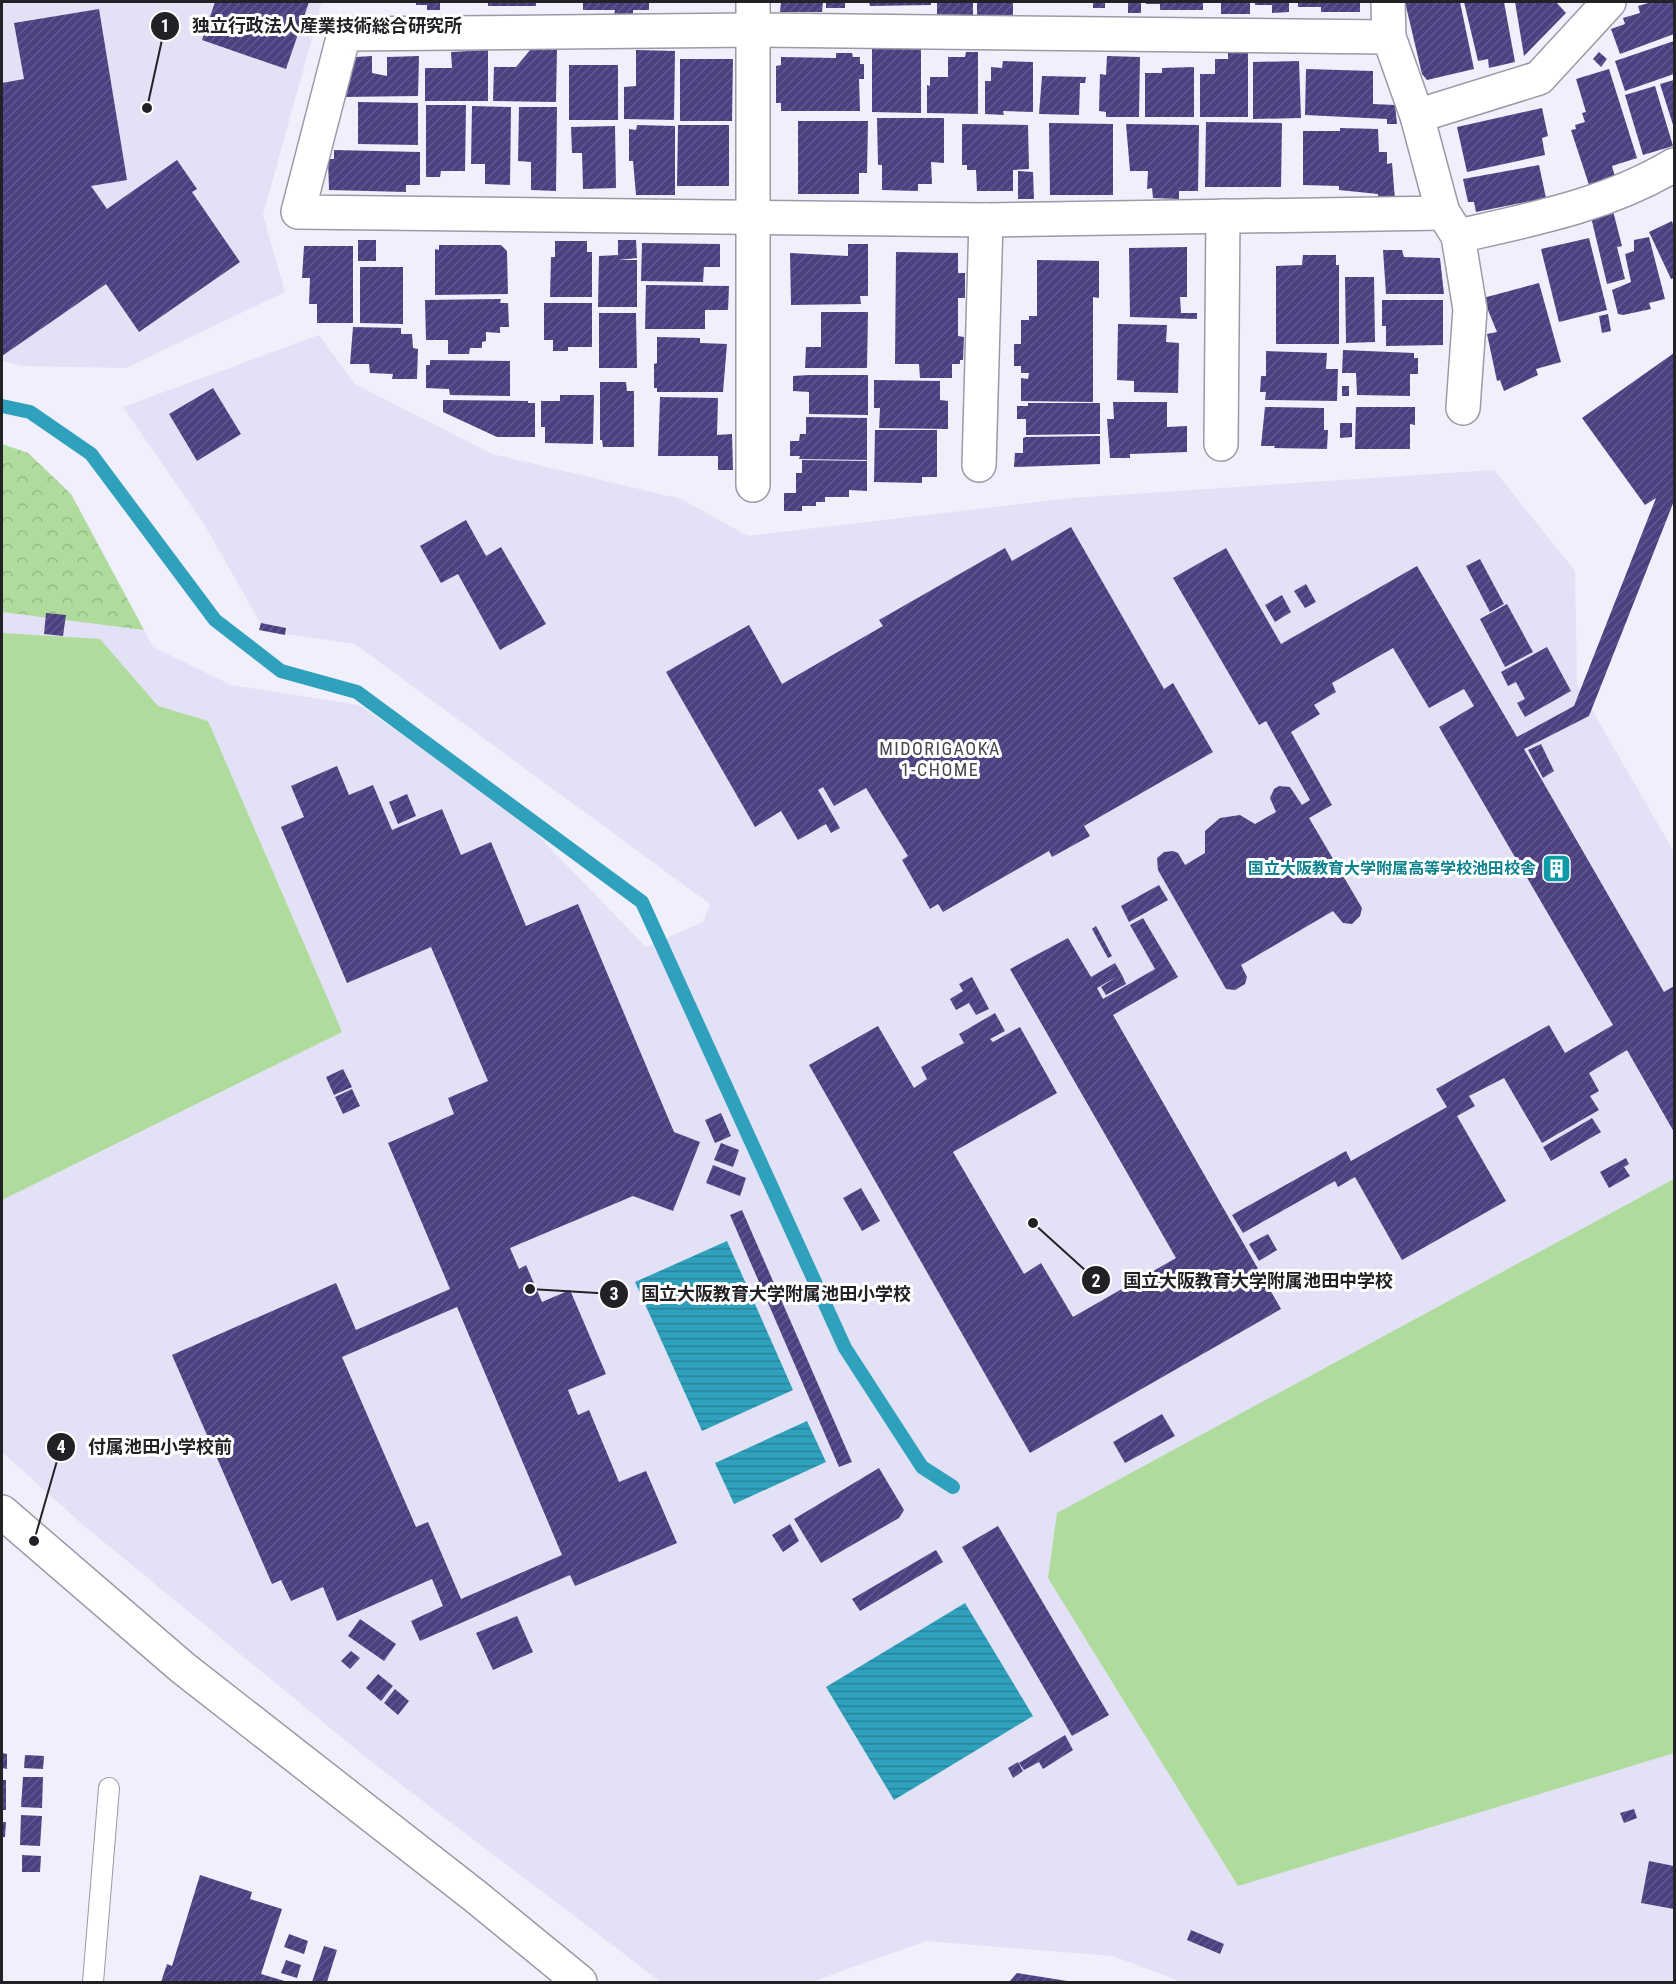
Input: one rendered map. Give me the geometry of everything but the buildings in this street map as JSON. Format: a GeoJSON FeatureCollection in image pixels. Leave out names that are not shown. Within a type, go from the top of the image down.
{"type":"FeatureCollection","features":[{"type":"Feature","properties":{"kind":"street"},"geometry":{"type":"LineString","coordinates":[[1388,2],[1389,37],[1451,224],[1470,309],[1463,408]]}},
{"type":"Feature","properties":{"kind":"street"},"geometry":{"type":"LineString","coordinates":[[1417,116],[1539,78],[1609,2]]}},
{"type":"Feature","properties":{"kind":"street"},"geometry":{"type":"LineString","coordinates":[[1389,37],[753,16],[344,34],[298,212],[986,220],[1223,216],[1451,224],[1574,210],[1674,165]]}},
{"type":"Feature","properties":{"kind":"street"},"geometry":{"type":"LineString","coordinates":[[753,16],[753,485]]}},
{"type":"Feature","properties":{"kind":"street"},"geometry":{"type":"LineString","coordinates":[[1221,444],[1223,216]]}},
{"type":"Feature","properties":{"kind":"street"},"geometry":{"type":"LineString","coordinates":[[979,465],[986,220]]}},
{"type":"Feature","properties":{"kind":"street"},"geometry":{"type":"LineString","coordinates":[[2,1512],[183,1668],[475,1896],[580,1982]]}},
{"type":"Feature","properties":{"kind":"lane"},"geometry":{"type":"LineString","coordinates":[[93,1983],[109,1788]]}},
{"type":"Feature","properties":{"kind":"shaded area"},"geometry":{"type":"Polygon","coordinates":[[[2,2],[322,2],[263,215],[285,292],[126,368],[24,366],[2,361],[2,2]]]}},
{"type":"Feature","properties":{"kind":"shaded area"},"geometry":{"type":"Polygon","coordinates":[[[319,335],[355,384],[492,454],[681,499],[748,536],[1072,498],[1494,470],[1575,571],[1577,684],[1674,852],[1674,1982],[1182,1982],[1113,1956],[926,1941],[811,1982],[661,1982],[374,1764],[82,1524],[2,1452],[2,444],[28,453],[71,494],[153,647],[231,685],[359,705],[517,814],[646,947],[703,922],[710,904],[355,644],[265,631],[204,524],[123,407],[319,335]]]}},
{"type":"Feature","properties":{"kind":"green space"},"geometry":{"type":"Polygon","coordinates":[[[2,444],[28,453],[71,494],[144,630],[2,612],[2,444]]]}},
{"type":"Feature","properties":{"kind":"green space"},"geometry":{"type":"Polygon","coordinates":[[[2,633],[100,639],[158,706],[208,721],[342,1032],[2,1200],[2,633]]]}},
{"type":"Feature","properties":{"kind":"green space"},"geometry":{"type":"Polygon","coordinates":[[[1674,1179],[1674,1753],[1238,1886],[1048,1578],[1057,1513],[1674,1179]]]}},
{"type":"Feature","properties":{"kind":"water"},"geometry":{"type":"Polygon","coordinates":[[[727,1241],[793,1390],[702,1431],[635,1282],[727,1241]]]}},
{"type":"Feature","properties":{"kind":"water"},"geometry":{"type":"Polygon","coordinates":[[[807,1421],[826,1462],[734,1504],[715,1463],[807,1421]]]}},
{"type":"Feature","properties":{"kind":"water"},"geometry":{"type":"Polygon","coordinates":[[[965,1603],[1033,1716],[894,1800],[826,1687],[965,1603]]]}},
{"type":"Feature","properties":{"kind":"waterway"},"geometry":{"type":"LineString","coordinates":[[2,406],[30,412],[91,454],[215,620],[281,671],[357,692],[642,902],[845,1348],[922,1467],[953,1487]]}},
{"type":"Feature","properties":{"kind":"place","name":"独立行政法人産業技術総合研究所"},"geometry":{"type":"Point","coordinates":[147,108]}},
{"type":"Feature","properties":{"kind":"place","name":"国立大阪教育大学附属高等学校池田校舎"},"geometry":{"type":"Point","coordinates":[1557,868]}},
{"type":"Feature","properties":{"kind":"place","name":"国立大阪教育大学附属池田中学校"},"geometry":{"type":"Point","coordinates":[1033,1223]}},
{"type":"Feature","properties":{"kind":"place","name":"国立大阪教育大学附属池田小学校"},"geometry":{"type":"Point","coordinates":[530,1289]}},
{"type":"Feature","properties":{"kind":"place","name":"付属池田小学校前"},"geometry":{"type":"Point","coordinates":[34,1541]}},
{"type":"Feature","properties":{"kind":"district","name":"MIDORIGAOKA 1-CHOME"},"geometry":{"type":"Point","coordinates":[940,759]}}]}
